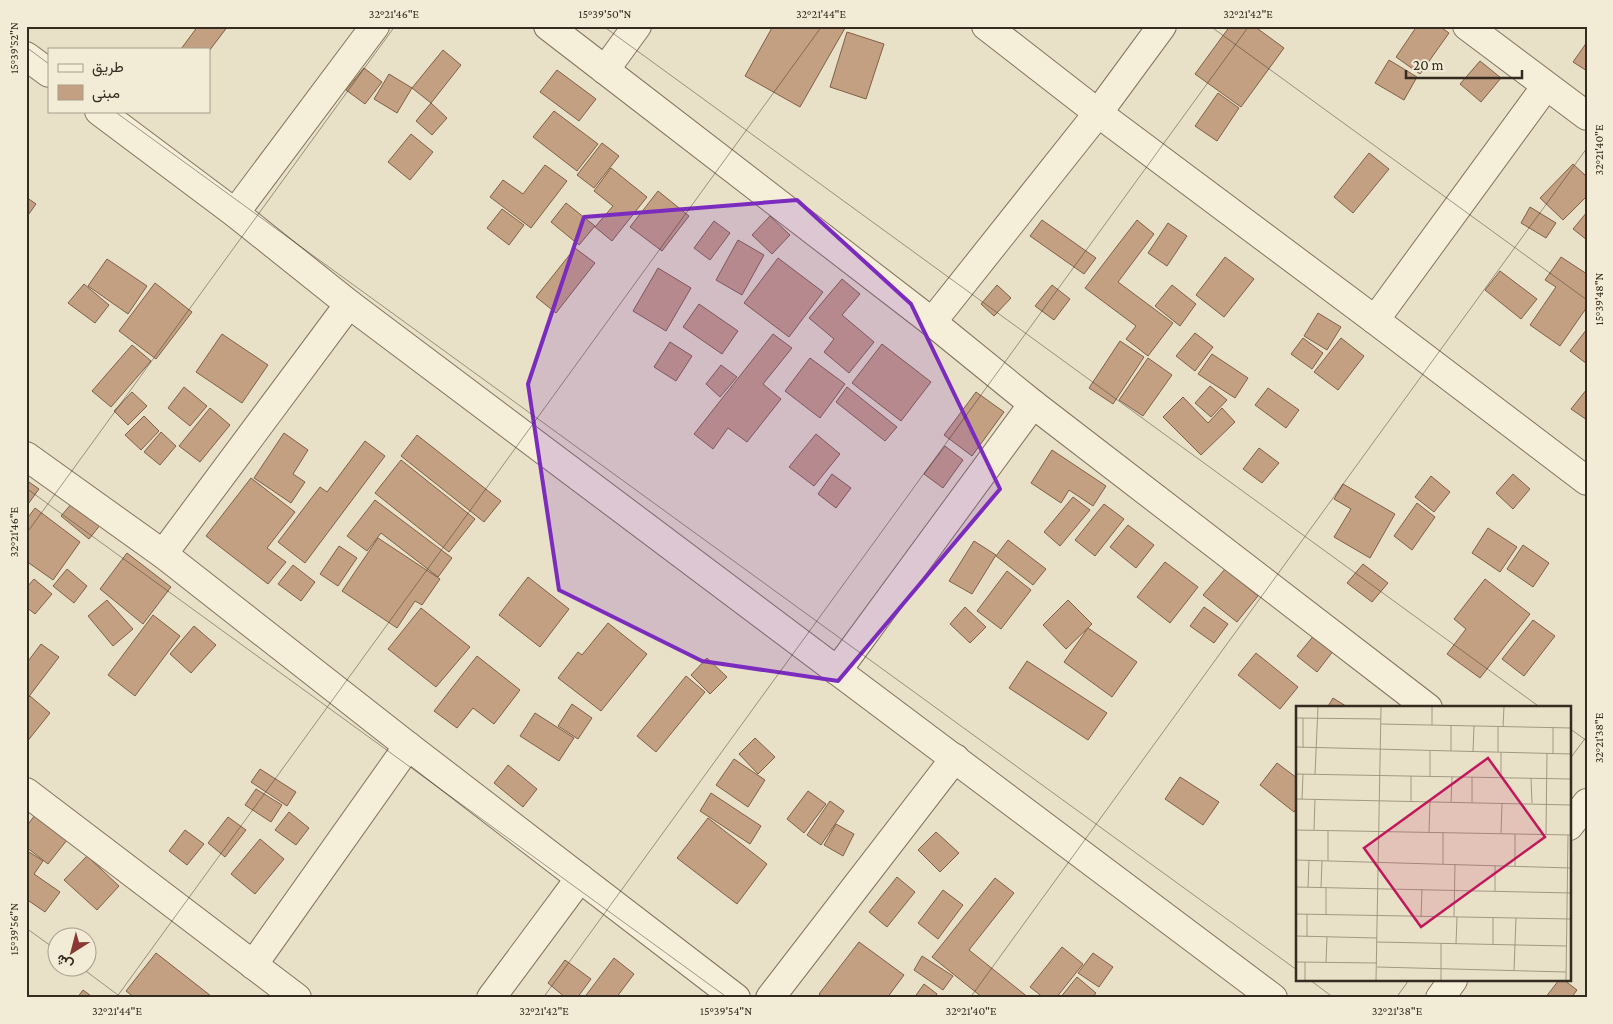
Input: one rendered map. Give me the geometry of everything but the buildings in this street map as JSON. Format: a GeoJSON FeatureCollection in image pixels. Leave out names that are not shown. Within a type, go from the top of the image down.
{"type":"FeatureCollection","features":[{"type":"Feature","properties":{"kind":"street"},"geometry":{"type":"LineString","coordinates":[[234,213],[375,26]]}},
{"type":"Feature","properties":{"kind":"street"},"geometry":{"type":"LineString","coordinates":[[548,26],[932,322],[1033,404],[1425,706]]}},
{"type":"Feature","properties":{"kind":"street"},"geometry":{"type":"LineString","coordinates":[[605,70],[637,26]]}},
{"type":"Feature","properties":{"kind":"street"},"geometry":{"type":"LineString","coordinates":[[986,26],[1098,113],[1587,481]]}},
{"type":"Feature","properties":{"kind":"street"},"geometry":{"type":"LineString","coordinates":[[932,322],[1098,113],[1162,26]]}},
{"type":"Feature","properties":{"kind":"street"},"geometry":{"type":"LineString","coordinates":[[1467,26],[1587,116]]}},
{"type":"Feature","properties":{"kind":"street"},"geometry":{"type":"LineString","coordinates":[[26,56],[48,72]]}},
{"type":"Feature","properties":{"kind":"street"},"geometry":{"type":"LineString","coordinates":[[1375,320],[1546,86]]}},
{"type":"Feature","properties":{"kind":"street"},"geometry":{"type":"LineString","coordinates":[[100,112],[234,213],[349,304],[1274,998]]}},
{"type":"Feature","properties":{"kind":"street"},"geometry":{"type":"LineString","coordinates":[[162,554],[349,304]]}},
{"type":"Feature","properties":{"kind":"street"},"geometry":{"type":"LineString","coordinates":[[837,671],[1033,404]]}},
{"type":"Feature","properties":{"kind":"street"},"geometry":{"type":"LineString","coordinates":[[26,456],[162,554],[736,998]]}},
{"type":"Feature","properties":{"kind":"street"},"geometry":{"type":"LineString","coordinates":[[252,965],[408,746]]}},
{"type":"Feature","properties":{"kind":"street"},"geometry":{"type":"LineString","coordinates":[[770,998],[955,758]]}},
{"type":"Feature","properties":{"kind":"street"},"geometry":{"type":"LineString","coordinates":[[26,792],[297,998]]}},
{"type":"Feature","properties":{"kind":"street"},"geometry":{"type":"LineString","coordinates":[[491,998],[580,878]]}},
{"type":"Feature","properties":{"kind":"street"},"geometry":{"type":"LineString","coordinates":[[1440,998],[1452,982]]}},
{"type":"Feature","properties":{"kind":"highlighted area"},"geometry":{"type":"Polygon","coordinates":[[[797,200],[911,304],[1000,489],[838,681],[702,661],[559,590],[528,384],[584,217],[797,200]]]}}]}
